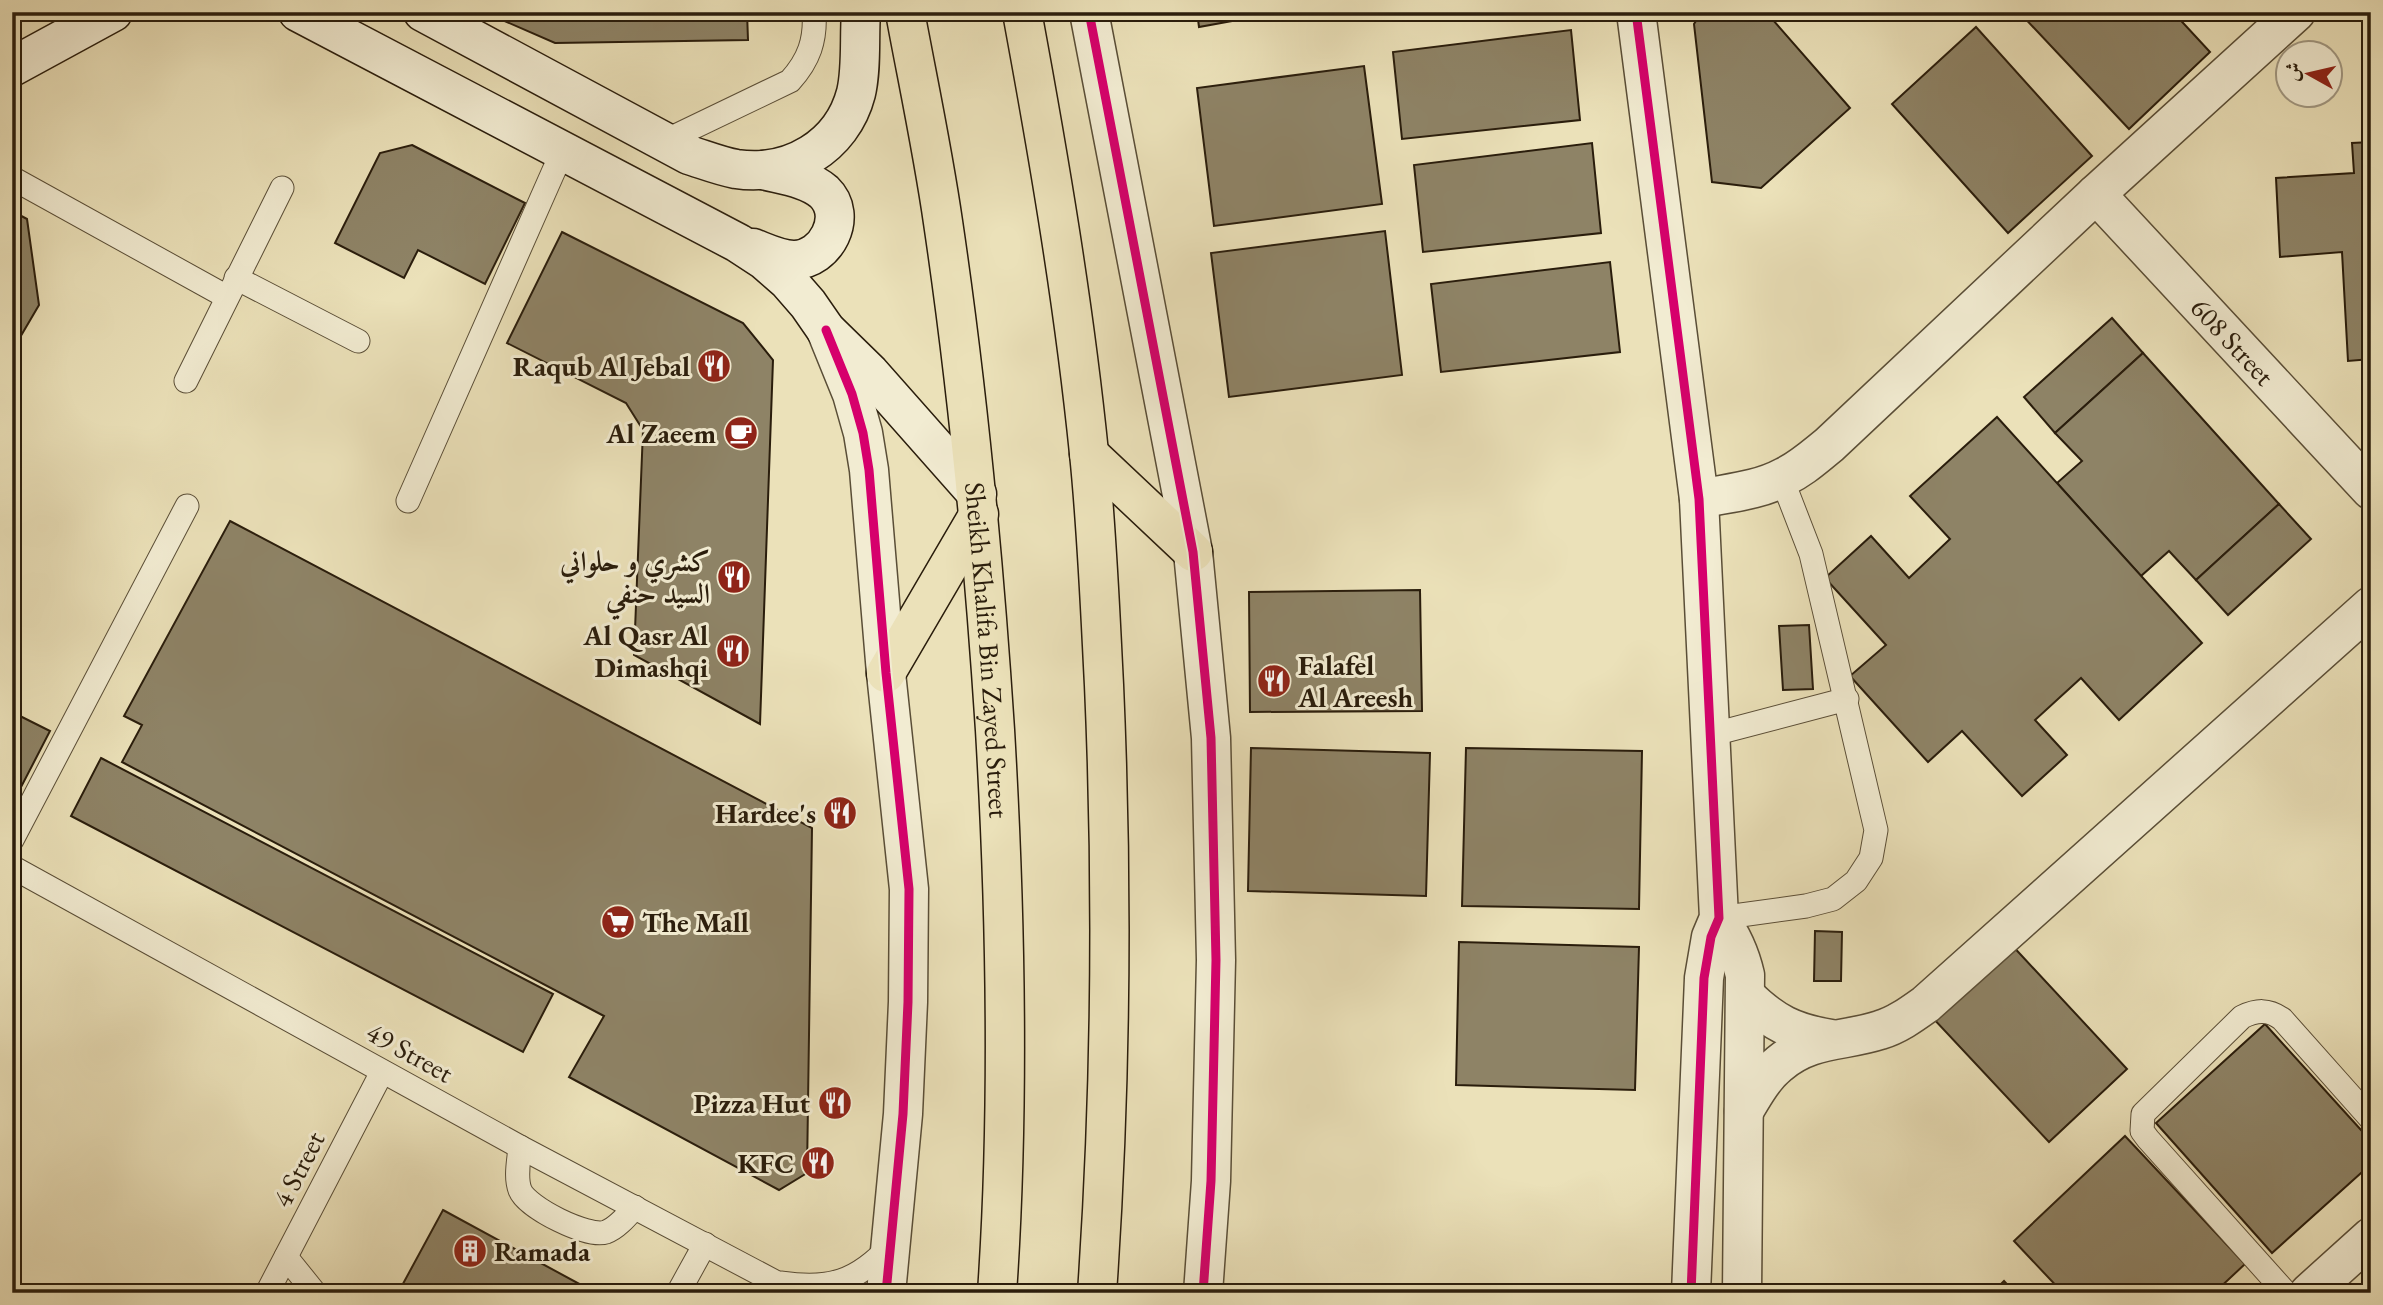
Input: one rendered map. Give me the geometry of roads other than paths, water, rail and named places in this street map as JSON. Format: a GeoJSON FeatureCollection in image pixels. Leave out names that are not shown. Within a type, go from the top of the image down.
{"type":"FeatureCollection","features":[{"type":"Feature","properties":{"kind":"main road","name":"Sheikh Khalifa Bin Zayed Street"},"geometry":{"type":"LineString","coordinates":[[905,12],[943,221],[978,504],[1003,867],[1006,1057],[1002,1220],[997,1293]]}},
{"type":"Feature","properties":{"kind":"main road"},"geometry":{"type":"LineString","coordinates":[[1022,12],[1067,275],[1089,454],[1100,590],[1108,765],[1110,940],[1107,1115],[1097,1293]]}},
{"type":"Feature","properties":{"kind":"main road"},"geometry":{"type":"LineString","coordinates":[[1089,454],[1193,552]]}},
{"type":"Feature","properties":{"kind":"main road"},"geometry":{"type":"LineString","coordinates":[[886,673],[978,504]]}},
{"type":"Feature","properties":{"kind":"street"},"geometry":{"type":"LineString","coordinates":[[12,67],[113,12]]}},
{"type":"Feature","properties":{"kind":"street"},"geometry":{"type":"LineString","coordinates":[[298,12],[738,243],[764,260],[788,281],[826,330],[870,373],[978,504]]}},
{"type":"Feature","properties":{"kind":"street"},"geometry":{"type":"LineString","coordinates":[[761,170],[804,159],[823,148],[838,130],[856,92],[861,12]]}},
{"type":"Feature","properties":{"kind":"street"},"geometry":{"type":"LineString","coordinates":[[1089,12],[1193,552],[1211,738],[1216,960],[1211,1181],[1203,1293]]}},
{"type":"Feature","properties":{"kind":"street"},"geometry":{"type":"LineString","coordinates":[[1636,12],[1699,499],[1718,918],[1711,937],[1704,978],[1691,1293]]}},
{"type":"Feature","properties":{"kind":"street"},"geometry":{"type":"LineString","coordinates":[[1699,499],[1756,488],[1782,479],[1804,466],[2296,12]]}},
{"type":"Feature","properties":{"kind":"street"},"geometry":{"type":"LineString","coordinates":[[439,16],[689,155],[714,164],[761,170],[799,179],[825,194],[832,207],[834,222],[831,236],[822,249],[810,257],[795,260],[780,258],[738,243]]}},
{"type":"Feature","properties":{"kind":"street","name":"608 Street"},"geometry":{"type":"LineString","coordinates":[[2096,194],[2371,490]]}},
{"type":"Feature","properties":{"kind":"street"},"geometry":{"type":"LineString","coordinates":[[826,330],[852,394],[863,433],[873,507],[886,673],[909,889],[904,1101],[886,1293]]}},
{"type":"Feature","properties":{"kind":"street"},"geometry":{"type":"LineString","coordinates":[[1744,1111],[1759,1085],[1779,1063],[1804,1048],[1832,1039],[1882,1030],[1905,1019],[1926,1004],[2371,606]]}},
{"type":"Feature","properties":{"kind":"street"},"geometry":{"type":"LineString","coordinates":[[1718,918],[1731,934],[1745,975],[1742,1293]]}},
{"type":"Feature","properties":{"kind":"street"},"geometry":{"type":"LineString","coordinates":[[1746,996],[1784,1027],[1807,1035],[1832,1039]]}},
{"type":"Feature","properties":{"kind":"street"},"geometry":{"type":"LineString","coordinates":[[2309,1293],[2371,1237]]}},
{"type":"Feature","properties":{"kind":"lane"},"geometry":{"type":"LineString","coordinates":[[665,141],[790,81],[811,52],[814,12]]}},
{"type":"Feature","properties":{"kind":"lane"},"geometry":{"type":"LineString","coordinates":[[408,501],[563,150]]}},
{"type":"Feature","properties":{"kind":"lane"},"geometry":{"type":"LineString","coordinates":[[12,178],[232,288],[358,341]]}},
{"type":"Feature","properties":{"kind":"lane"},"geometry":{"type":"LineString","coordinates":[[186,381],[282,188]]}},
{"type":"Feature","properties":{"kind":"lane"},"geometry":{"type":"LineString","coordinates":[[1718,918],[1806,906],[1833,899],[1856,881],[1871,858],[1876,830],[1811,554],[1782,479]]}},
{"type":"Feature","properties":{"kind":"lane"},"geometry":{"type":"LineString","coordinates":[[12,840],[187,506]]}},
{"type":"Feature","properties":{"kind":"lane"},"geometry":{"type":"LineString","coordinates":[[1710,735],[1847,699]]}},
{"type":"Feature","properties":{"kind":"lane","name":"49 Street"},"geometry":{"type":"LineString","coordinates":[[12,867],[520,1147],[789,1288],[822,1286],[842,1281],[860,1273],[890,1246]]}},
{"type":"Feature","properties":{"kind":"lane"},"geometry":{"type":"LineString","coordinates":[[2286,1293],[2148,1139],[2142,1131],[2143,1114],[2242,1017],[2263,1010],[2282,1018],[2371,1119]]}},
{"type":"Feature","properties":{"kind":"lane","name":"4 Street"},"geometry":{"type":"LineString","coordinates":[[267,1293],[382,1072]]}},
{"type":"Feature","properties":{"kind":"lane"},"geometry":{"type":"LineString","coordinates":[[520,1147],[518,1183],[521,1193],[535,1206],[579,1229],[598,1234],[615,1227],[635,1207]]}},
{"type":"Feature","properties":{"kind":"lane"},"geometry":{"type":"LineString","coordinates":[[678,1293],[705,1244]]}},
{"type":"Feature","properties":{"kind":"lane"},"geometry":{"type":"LineString","coordinates":[[286,1257],[315,1293]]}},
{"type":"Feature","properties":{"kind":"place","name":"Raqub Al Jebal"},"geometry":{"type":"Point","coordinates":[714,366]}},
{"type":"Feature","properties":{"kind":"place","name":"Al Zaeem"},"geometry":{"type":"Point","coordinates":[741,433]}},
{"type":"Feature","properties":{"kind":"place","name":"كشري و حلواني السيد حنفي"},"geometry":{"type":"Point","coordinates":[734,577]}},
{"type":"Feature","properties":{"kind":"place","name":"Al Qasr Al Dimashqi"},"geometry":{"type":"Point","coordinates":[733,651]}},
{"type":"Feature","properties":{"kind":"place","name":"Falafel Al Areesh"},"geometry":{"type":"Point","coordinates":[1274,681]}},
{"type":"Feature","properties":{"kind":"place","name":"Hardee's"},"geometry":{"type":"Point","coordinates":[840,813]}},
{"type":"Feature","properties":{"kind":"place","name":"The Mall"},"geometry":{"type":"Point","coordinates":[618,922]}},
{"type":"Feature","properties":{"kind":"place","name":"Pizza Hut"},"geometry":{"type":"Point","coordinates":[835,1103]}},
{"type":"Feature","properties":{"kind":"place","name":"KFC"},"geometry":{"type":"Point","coordinates":[818,1163]}},
{"type":"Feature","properties":{"kind":"place","name":"Ramada"},"geometry":{"type":"Point","coordinates":[470,1251]}}]}
